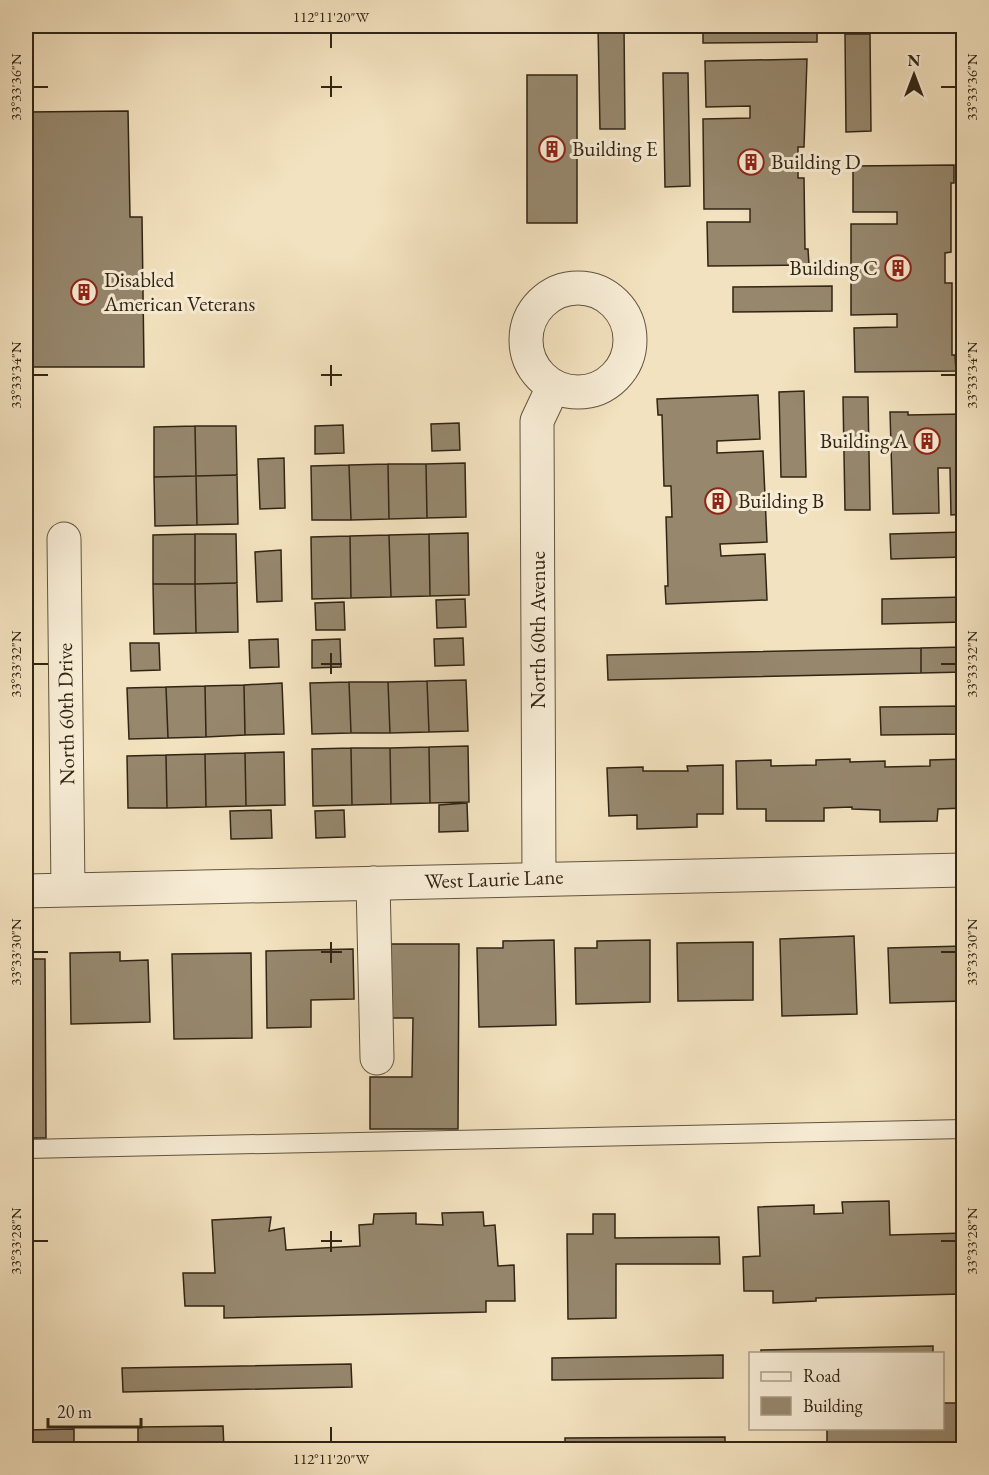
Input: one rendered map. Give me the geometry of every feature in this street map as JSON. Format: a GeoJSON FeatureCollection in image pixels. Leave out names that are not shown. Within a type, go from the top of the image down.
{"type":"FeatureCollection","features":[{"type":"Feature","properties":{"kind":"street","name":"North 60th Avenue"},"geometry":{"type":"LineString","coordinates":[[539,878],[537,421],[553,387]]}},
{"type":"Feature","properties":{"kind":"street","name":"North 60th Drive"},"geometry":{"type":"LineString","coordinates":[[64,538],[68,890]]}},
{"type":"Feature","properties":{"kind":"street","name":"West Laurie Lane"},"geometry":{"type":"LineString","coordinates":[[26,891],[963,870]]}},
{"type":"Feature","properties":{"kind":"street"},"geometry":{"type":"LineString","coordinates":[[373,883],[377,1058]]}},
{"type":"Feature","properties":{"kind":"lane"},"geometry":{"type":"LineString","coordinates":[[26,1149],[963,1129]]}},
{"type":"Feature","properties":{"kind":"building"},"geometry":{"type":"Polygon","coordinates":[[[598,26],[624,26],[625,129],[600,129],[598,26]]]}},
{"type":"Feature","properties":{"kind":"building"},"geometry":{"type":"Polygon","coordinates":[[[703,26],[817,26],[817,42],[703,43],[703,26]]]}},
{"type":"Feature","properties":{"kind":"building"},"geometry":{"type":"Polygon","coordinates":[[[845,34],[870,34],[871,131],[846,132],[845,34]]]}},
{"type":"Feature","properties":{"kind":"building","name":"Building D"},"geometry":{"type":"Polygon","coordinates":[[[807,59],[804,147],[798,147],[798,178],[804,178],[805,249],[808,249],[809,265],[708,266],[707,222],[750,222],[750,209],[704,209],[703,119],[750,118],[750,106],[706,107],[705,61],[807,59]]]}},
{"type":"Feature","properties":{"kind":"building"},"geometry":{"type":"Polygon","coordinates":[[[663,73],[688,73],[690,186],[665,187],[663,73]]]}},
{"type":"Feature","properties":{"kind":"building","name":"Building E"},"geometry":{"type":"Polygon","coordinates":[[[527,75],[577,75],[577,223],[527,223],[527,75]]]}},
{"type":"Feature","properties":{"kind":"building","name":"Disabled American Veterans"},"geometry":{"type":"Polygon","coordinates":[[[128,111],[130,217],[142,217],[144,367],[26,367],[26,112],[128,111]]]}},
{"type":"Feature","properties":{"kind":"building","name":"Building C"},"geometry":{"type":"Polygon","coordinates":[[[954,165],[954,183],[951,183],[951,252],[945,253],[945,283],[952,283],[952,355],[955,355],[956,371],[855,372],[854,328],[897,327],[897,314],[851,315],[851,224],[897,224],[897,212],[853,212],[853,166],[954,165]]]}},
{"type":"Feature","properties":{"kind":"building"},"geometry":{"type":"Polygon","coordinates":[[[832,286],[832,311],[733,312],[733,287],[832,286]]]}},
{"type":"Feature","properties":{"kind":"building"},"geometry":{"type":"Polygon","coordinates":[[[804,391],[806,477],[781,477],[779,392],[804,391]]]}},
{"type":"Feature","properties":{"kind":"building","name":"Building B"},"geometry":{"type":"Polygon","coordinates":[[[758,395],[760,439],[717,441],[717,453],[763,451],[767,542],[720,544],[721,556],[765,554],[767,600],[666,604],[665,586],[668,586],[666,517],[672,517],[671,486],[664,486],[662,415],[658,415],[657,399],[758,395]]]}},
{"type":"Feature","properties":{"kind":"building"},"geometry":{"type":"Polygon","coordinates":[[[843,397],[868,397],[870,510],[845,510],[843,397]]]}},
{"type":"Feature","properties":{"kind":"building","name":"Building A"},"geometry":{"type":"Polygon","coordinates":[[[890,412],[908,412],[908,415],[964,414],[964,514],[951,515],[950,468],[938,468],[939,513],[893,514],[890,412]]]}},
{"type":"Feature","properties":{"kind":"building"},"geometry":{"type":"Polygon","coordinates":[[[459,423],[460,450],[432,451],[431,424],[459,423]]]}},
{"type":"Feature","properties":{"kind":"building"},"geometry":{"type":"Polygon","coordinates":[[[343,425],[344,453],[315,454],[315,426],[343,425]]]}},
{"type":"Feature","properties":{"kind":"building"},"geometry":{"type":"Polygon","coordinates":[[[195,426],[236,426],[237,475],[196,476],[195,426]]]}},
{"type":"Feature","properties":{"kind":"building"},"geometry":{"type":"Polygon","coordinates":[[[195,426],[196,476],[154,477],[154,427],[195,426]]]}},
{"type":"Feature","properties":{"kind":"building"},"geometry":{"type":"Polygon","coordinates":[[[284,458],[285,508],[260,509],[258,459],[284,458]]]}},
{"type":"Feature","properties":{"kind":"building"},"geometry":{"type":"Polygon","coordinates":[[[465,463],[466,517],[427,518],[426,464],[465,463]]]}},
{"type":"Feature","properties":{"kind":"building"},"geometry":{"type":"Polygon","coordinates":[[[388,464],[426,464],[427,518],[389,519],[388,464]]]}},
{"type":"Feature","properties":{"kind":"building"},"geometry":{"type":"Polygon","coordinates":[[[388,464],[389,519],[351,520],[349,465],[388,464]]]}},
{"type":"Feature","properties":{"kind":"building"},"geometry":{"type":"Polygon","coordinates":[[[349,465],[351,520],[312,520],[311,466],[349,465]]]}},
{"type":"Feature","properties":{"kind":"building"},"geometry":{"type":"Polygon","coordinates":[[[237,475],[238,524],[197,525],[196,476],[237,475]]]}},
{"type":"Feature","properties":{"kind":"building"},"geometry":{"type":"Polygon","coordinates":[[[196,476],[197,525],[155,526],[154,477],[196,476]]]}},
{"type":"Feature","properties":{"kind":"building"},"geometry":{"type":"Polygon","coordinates":[[[964,532],[964,557],[891,559],[890,534],[964,532]]]}},
{"type":"Feature","properties":{"kind":"building"},"geometry":{"type":"Polygon","coordinates":[[[468,533],[469,595],[430,596],[429,534],[468,533]]]}},
{"type":"Feature","properties":{"kind":"building"},"geometry":{"type":"Polygon","coordinates":[[[195,534],[236,534],[237,583],[195,584],[195,534]]]}},
{"type":"Feature","properties":{"kind":"building"},"geometry":{"type":"Polygon","coordinates":[[[195,534],[195,584],[153,584],[153,535],[195,534]]]}},
{"type":"Feature","properties":{"kind":"building"},"geometry":{"type":"Polygon","coordinates":[[[429,534],[430,596],[391,597],[389,535],[429,534]]]}},
{"type":"Feature","properties":{"kind":"building"},"geometry":{"type":"Polygon","coordinates":[[[389,535],[391,597],[351,598],[350,536],[389,535]]]}},
{"type":"Feature","properties":{"kind":"building"},"geometry":{"type":"Polygon","coordinates":[[[350,536],[351,598],[312,599],[311,537],[350,536]]]}},
{"type":"Feature","properties":{"kind":"building"},"geometry":{"type":"Polygon","coordinates":[[[281,550],[282,601],[257,602],[255,552],[281,550]]]}},
{"type":"Feature","properties":{"kind":"building"},"geometry":{"type":"Polygon","coordinates":[[[237,583],[238,632],[196,633],[195,584],[237,583]]]}},
{"type":"Feature","properties":{"kind":"building"},"geometry":{"type":"Polygon","coordinates":[[[153,584],[195,584],[196,633],[154,634],[153,584]]]}},
{"type":"Feature","properties":{"kind":"building"},"geometry":{"type":"Polygon","coordinates":[[[964,597],[964,622],[882,624],[882,599],[964,597]]]}},
{"type":"Feature","properties":{"kind":"building"},"geometry":{"type":"Polygon","coordinates":[[[465,599],[466,627],[437,628],[436,600],[465,599]]]}},
{"type":"Feature","properties":{"kind":"building"},"geometry":{"type":"Polygon","coordinates":[[[344,602],[345,630],[316,630],[315,603],[344,602]]]}},
{"type":"Feature","properties":{"kind":"building"},"geometry":{"type":"Polygon","coordinates":[[[463,638],[464,665],[435,666],[434,639],[463,638]]]}},
{"type":"Feature","properties":{"kind":"building"},"geometry":{"type":"Polygon","coordinates":[[[278,639],[279,667],[250,668],[249,640],[278,639]]]}},
{"type":"Feature","properties":{"kind":"building"},"geometry":{"type":"Polygon","coordinates":[[[340,639],[341,667],[312,668],[312,640],[340,639]]]}},
{"type":"Feature","properties":{"kind":"building"},"geometry":{"type":"Polygon","coordinates":[[[130,643],[159,643],[160,670],[131,671],[130,643]]]}},
{"type":"Feature","properties":{"kind":"building"},"geometry":{"type":"Polygon","coordinates":[[[964,647],[964,672],[921,673],[921,648],[964,647]]]}},
{"type":"Feature","properties":{"kind":"building"},"geometry":{"type":"Polygon","coordinates":[[[921,648],[921,673],[608,680],[607,655],[921,648]]]}},
{"type":"Feature","properties":{"kind":"building"},"geometry":{"type":"Polygon","coordinates":[[[466,680],[468,731],[429,732],[427,681],[466,680]]]}},
{"type":"Feature","properties":{"kind":"building"},"geometry":{"type":"Polygon","coordinates":[[[427,681],[429,732],[390,733],[388,682],[427,681]]]}},
{"type":"Feature","properties":{"kind":"building"},"geometry":{"type":"Polygon","coordinates":[[[349,682],[351,733],[312,734],[310,683],[349,682]]]}},
{"type":"Feature","properties":{"kind":"building"},"geometry":{"type":"Polygon","coordinates":[[[349,682],[388,682],[390,733],[351,733],[349,682]]]}},
{"type":"Feature","properties":{"kind":"building"},"geometry":{"type":"Polygon","coordinates":[[[282,683],[284,734],[245,735],[244,685],[282,683]]]}},
{"type":"Feature","properties":{"kind":"building"},"geometry":{"type":"Polygon","coordinates":[[[244,685],[245,735],[206,737],[205,686],[244,685]]]}},
{"type":"Feature","properties":{"kind":"building"},"geometry":{"type":"Polygon","coordinates":[[[205,686],[206,737],[168,738],[166,687],[205,686]]]}},
{"type":"Feature","properties":{"kind":"building"},"geometry":{"type":"Polygon","coordinates":[[[166,687],[168,738],[129,739],[127,688],[166,687]]]}},
{"type":"Feature","properties":{"kind":"building"},"geometry":{"type":"Polygon","coordinates":[[[964,706],[964,734],[881,735],[880,707],[964,706]]]}},
{"type":"Feature","properties":{"kind":"building"},"geometry":{"type":"Polygon","coordinates":[[[468,746],[469,802],[430,803],[429,747],[468,746]]]}},
{"type":"Feature","properties":{"kind":"building"},"geometry":{"type":"Polygon","coordinates":[[[429,747],[430,803],[391,804],[390,748],[429,747]]]}},
{"type":"Feature","properties":{"kind":"building"},"geometry":{"type":"Polygon","coordinates":[[[351,748],[352,805],[313,806],[312,749],[351,748]]]}},
{"type":"Feature","properties":{"kind":"building"},"geometry":{"type":"Polygon","coordinates":[[[351,748],[390,748],[391,804],[352,805],[351,748]]]}},
{"type":"Feature","properties":{"kind":"building"},"geometry":{"type":"Polygon","coordinates":[[[284,752],[285,805],[246,806],[245,753],[284,752]]]}},
{"type":"Feature","properties":{"kind":"building"},"geometry":{"type":"Polygon","coordinates":[[[245,753],[246,806],[206,807],[205,754],[245,753]]]}},
{"type":"Feature","properties":{"kind":"building"},"geometry":{"type":"Polygon","coordinates":[[[205,754],[206,807],[167,808],[166,755],[205,754]]]}},
{"type":"Feature","properties":{"kind":"building"},"geometry":{"type":"Polygon","coordinates":[[[166,755],[167,808],[128,808],[127,756],[166,755]]]}},
{"type":"Feature","properties":{"kind":"building"},"geometry":{"type":"Polygon","coordinates":[[[850,759],[850,762],[885,761],[885,767],[930,766],[930,760],[964,759],[964,808],[938,809],[937,821],[880,822],[880,810],[852,809],[852,807],[824,808],[824,821],[766,821],[766,809],[737,809],[736,761],[771,760],[771,766],[816,765],[816,760],[850,759]]]}},
{"type":"Feature","properties":{"kind":"building"},"geometry":{"type":"Polygon","coordinates":[[[723,765],[723,814],[697,814],[697,827],[637,829],[637,815],[609,816],[607,768],[643,767],[643,771],[688,771],[687,766],[723,765]]]}},
{"type":"Feature","properties":{"kind":"building"},"geometry":{"type":"Polygon","coordinates":[[[467,803],[468,831],[439,832],[439,805],[467,803]]]}},
{"type":"Feature","properties":{"kind":"building"},"geometry":{"type":"Polygon","coordinates":[[[271,810],[272,838],[231,839],[230,811],[271,810]]]}},
{"type":"Feature","properties":{"kind":"building"},"geometry":{"type":"Polygon","coordinates":[[[344,810],[345,837],[316,838],[315,811],[344,810]]]}},
{"type":"Feature","properties":{"kind":"building"},"geometry":{"type":"Polygon","coordinates":[[[854,936],[857,1014],[782,1016],[780,939],[854,936]]]}},
{"type":"Feature","properties":{"kind":"building"},"geometry":{"type":"Polygon","coordinates":[[[554,940],[556,1025],[479,1027],[477,948],[503,948],[503,941],[554,940]]]}},
{"type":"Feature","properties":{"kind":"building"},"geometry":{"type":"Polygon","coordinates":[[[650,940],[650,1002],[576,1004],[575,948],[597,948],[597,941],[650,940]]]}},
{"type":"Feature","properties":{"kind":"building"},"geometry":{"type":"Polygon","coordinates":[[[753,942],[753,1000],[678,1001],[677,943],[753,942]]]}},
{"type":"Feature","properties":{"kind":"building"},"geometry":{"type":"Polygon","coordinates":[[[379,944],[459,944],[458,1129],[370,1129],[370,1077],[412,1077],[413,1018],[379,1018],[379,944]]]}},
{"type":"Feature","properties":{"kind":"building"},"geometry":{"type":"Polygon","coordinates":[[[963,946],[964,1001],[890,1003],[888,948],[963,946]]]}},
{"type":"Feature","properties":{"kind":"building"},"geometry":{"type":"Polygon","coordinates":[[[353,949],[354,999],[311,1000],[311,1027],[267,1028],[266,951],[353,949]]]}},
{"type":"Feature","properties":{"kind":"building"},"geometry":{"type":"Polygon","coordinates":[[[120,952],[120,961],[148,960],[150,1022],[71,1024],[70,953],[120,952]]]}},
{"type":"Feature","properties":{"kind":"building"},"geometry":{"type":"Polygon","coordinates":[[[251,953],[252,1038],[174,1039],[172,954],[251,953]]]}},
{"type":"Feature","properties":{"kind":"building"},"geometry":{"type":"Polygon","coordinates":[[[26,959],[45,959],[46,1138],[26,1138],[26,959]]]}},
{"type":"Feature","properties":{"kind":"building"},"geometry":{"type":"Polygon","coordinates":[[[889,1201],[890,1235],[964,1233],[964,1300],[961,1300],[960,1294],[816,1298],[816,1301],[773,1303],[773,1291],[744,1291],[743,1257],[760,1256],[758,1207],[814,1205],[814,1214],[843,1213],[842,1202],[889,1201]]]}},
{"type":"Feature","properties":{"kind":"building"},"geometry":{"type":"Polygon","coordinates":[[[483,1212],[484,1226],[495,1225],[498,1266],[514,1265],[515,1301],[486,1301],[486,1312],[224,1318],[224,1306],[185,1306],[183,1273],[215,1273],[212,1220],[271,1217],[269,1231],[284,1228],[286,1250],[360,1246],[359,1225],[373,1224],[374,1214],[416,1213],[416,1224],[443,1225],[442,1213],[483,1212]]]}},
{"type":"Feature","properties":{"kind":"building"},"geometry":{"type":"Polygon","coordinates":[[[593,1214],[615,1214],[615,1238],[719,1237],[720,1264],[616,1264],[616,1318],[568,1319],[567,1234],[593,1234],[593,1214]]]}},
{"type":"Feature","properties":{"kind":"building"},"geometry":{"type":"Polygon","coordinates":[[[933,1346],[933,1352],[761,1352],[761,1350],[933,1346]]]}},
{"type":"Feature","properties":{"kind":"building"},"geometry":{"type":"Polygon","coordinates":[[[723,1355],[723,1378],[552,1380],[552,1358],[723,1355]]]}},
{"type":"Feature","properties":{"kind":"building"},"geometry":{"type":"Polygon","coordinates":[[[351,1364],[352,1387],[123,1392],[122,1368],[351,1364]]]}},
{"type":"Feature","properties":{"kind":"building"},"geometry":{"type":"Polygon","coordinates":[[[944,1403],[964,1403],[964,1450],[827,1450],[827,1430],[944,1430],[944,1403]]]}},
{"type":"Feature","properties":{"kind":"building"},"geometry":{"type":"Polygon","coordinates":[[[223,1426],[224,1449],[138,1450],[138,1427],[223,1426]]]}},
{"type":"Feature","properties":{"kind":"building"},"geometry":{"type":"Polygon","coordinates":[[[74,1429],[74,1450],[26,1450],[26,1430],[74,1429]]]}},
{"type":"Feature","properties":{"kind":"building"},"geometry":{"type":"Polygon","coordinates":[[[725,1437],[725,1450],[565,1450],[565,1438],[725,1437]]]}},
{"type":"Feature","properties":{"kind":"place","name":"Building E"},"geometry":{"type":"Point","coordinates":[552,149]}},
{"type":"Feature","properties":{"kind":"place","name":"Building D"},"geometry":{"type":"Point","coordinates":[751,162]}},
{"type":"Feature","properties":{"kind":"place","name":"Building C"},"geometry":{"type":"Point","coordinates":[898,268]}},
{"type":"Feature","properties":{"kind":"place","name":"Disabled American Veterans"},"geometry":{"type":"Point","coordinates":[84,292]}},
{"type":"Feature","properties":{"kind":"place","name":"Building A"},"geometry":{"type":"Point","coordinates":[927,441]}},
{"type":"Feature","properties":{"kind":"place","name":"Building B"},"geometry":{"type":"Point","coordinates":[718,501]}}]}
